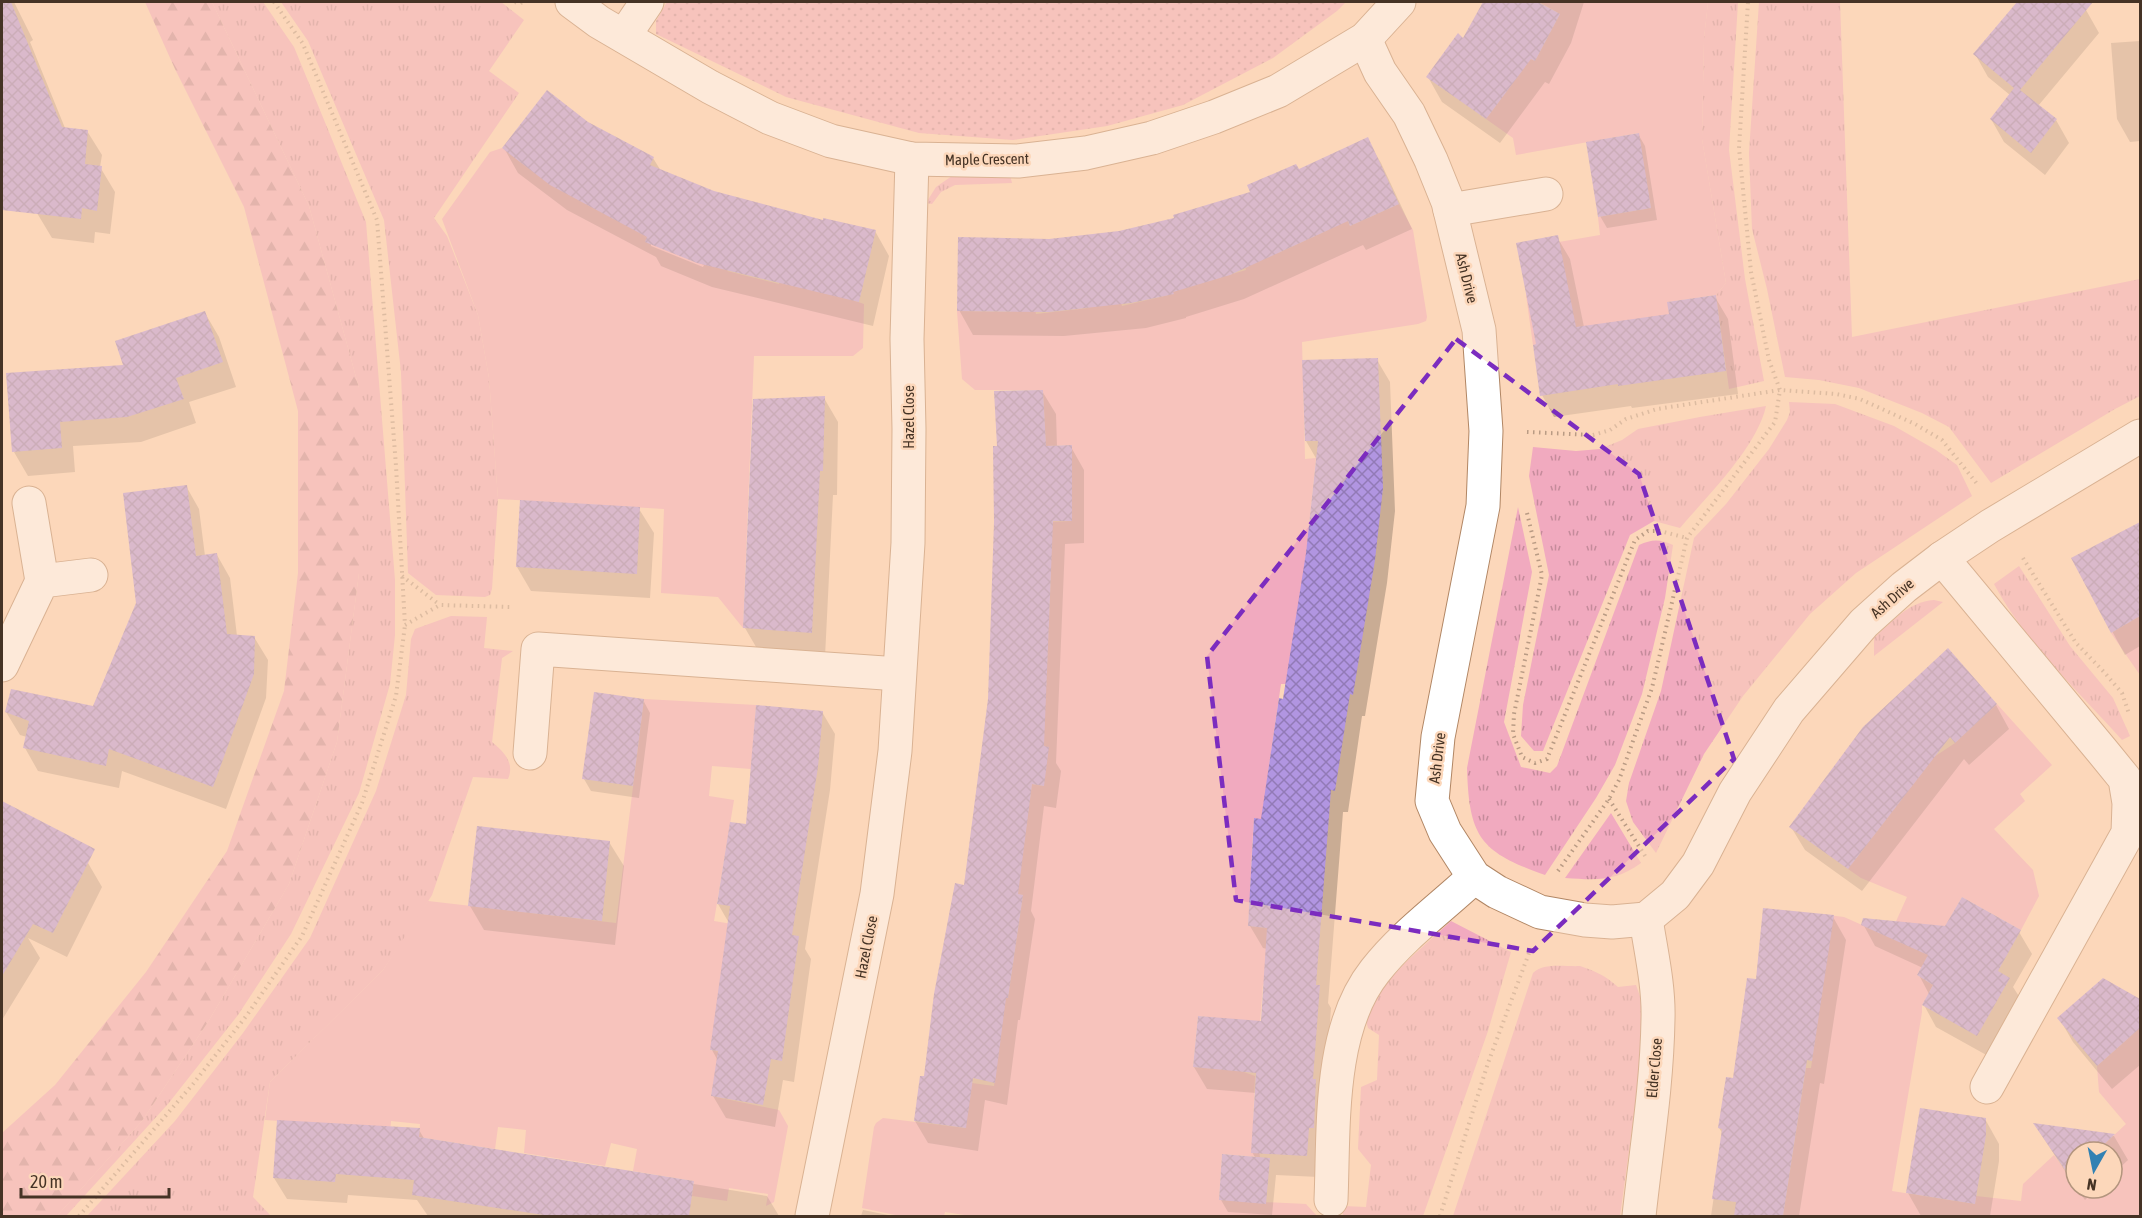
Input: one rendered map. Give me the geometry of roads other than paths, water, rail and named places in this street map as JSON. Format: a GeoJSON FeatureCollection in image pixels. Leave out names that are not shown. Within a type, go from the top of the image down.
{"type":"FeatureCollection","features":[{"type":"Feature","properties":{"kind":"street","name":"Maple Crescent"},"geometry":{"type":"LineString","coordinates":[[572,2],[598,22],[710,87],[770,118],[831,141],[912,159],[1017,161],[1086,153],[1152,138],[1214,117],[1278,91],[1365,39],[1399,2]]}},
{"type":"Feature","properties":{"kind":"street"},"geometry":{"type":"LineString","coordinates":[[624,36],[647,2]]}},
{"type":"Feature","properties":{"kind":"street","name":"Ash Drive"},"geometry":{"type":"LineString","coordinates":[[1365,39],[1380,72],[1409,114],[1431,160],[1450,210],[1479,330],[1486,430],[1483,506],[1438,737],[1432,801],[1445,832],[1474,877],[1497,892],[1540,912],[1603,921],[1646,919],[1672,898],[1698,864],[1735,792],[1789,710],[1864,623],[1904,586],[1942,558],[2140,436]]}},
{"type":"Feature","properties":{"kind":"street","name":"Hazel Close"},"geometry":{"type":"LineString","coordinates":[[812,1216],[877,894],[895,751],[908,543],[907,339],[912,159]]}},
{"type":"Feature","properties":{"kind":"street"},"geometry":{"type":"LineString","coordinates":[[1450,210],[1546,194]]}},
{"type":"Feature","properties":{"kind":"street"},"geometry":{"type":"LineString","coordinates":[[2,665],[42,581],[29,503]]}},
{"type":"Feature","properties":{"kind":"street"},"geometry":{"type":"LineString","coordinates":[[1942,558],[2125,779],[2129,802],[2128,833],[1987,1087]]}},
{"type":"Feature","properties":{"kind":"street"},"geometry":{"type":"LineString","coordinates":[[42,581],[91,574]]}},
{"type":"Feature","properties":{"kind":"street"},"geometry":{"type":"LineString","coordinates":[[530,753],[538,649],[899,674]]}},
{"type":"Feature","properties":{"kind":"street"},"geometry":{"type":"LineString","coordinates":[[1331,1200],[1337,1071],[1343,1036],[1355,1004],[1374,972],[1398,945],[1474,877]]}},
{"type":"Feature","properties":{"kind":"street","name":"Elder Close"},"geometry":{"type":"LineString","coordinates":[[1639,1216],[1655,1075],[1658,1017],[1646,919]]}}]}
